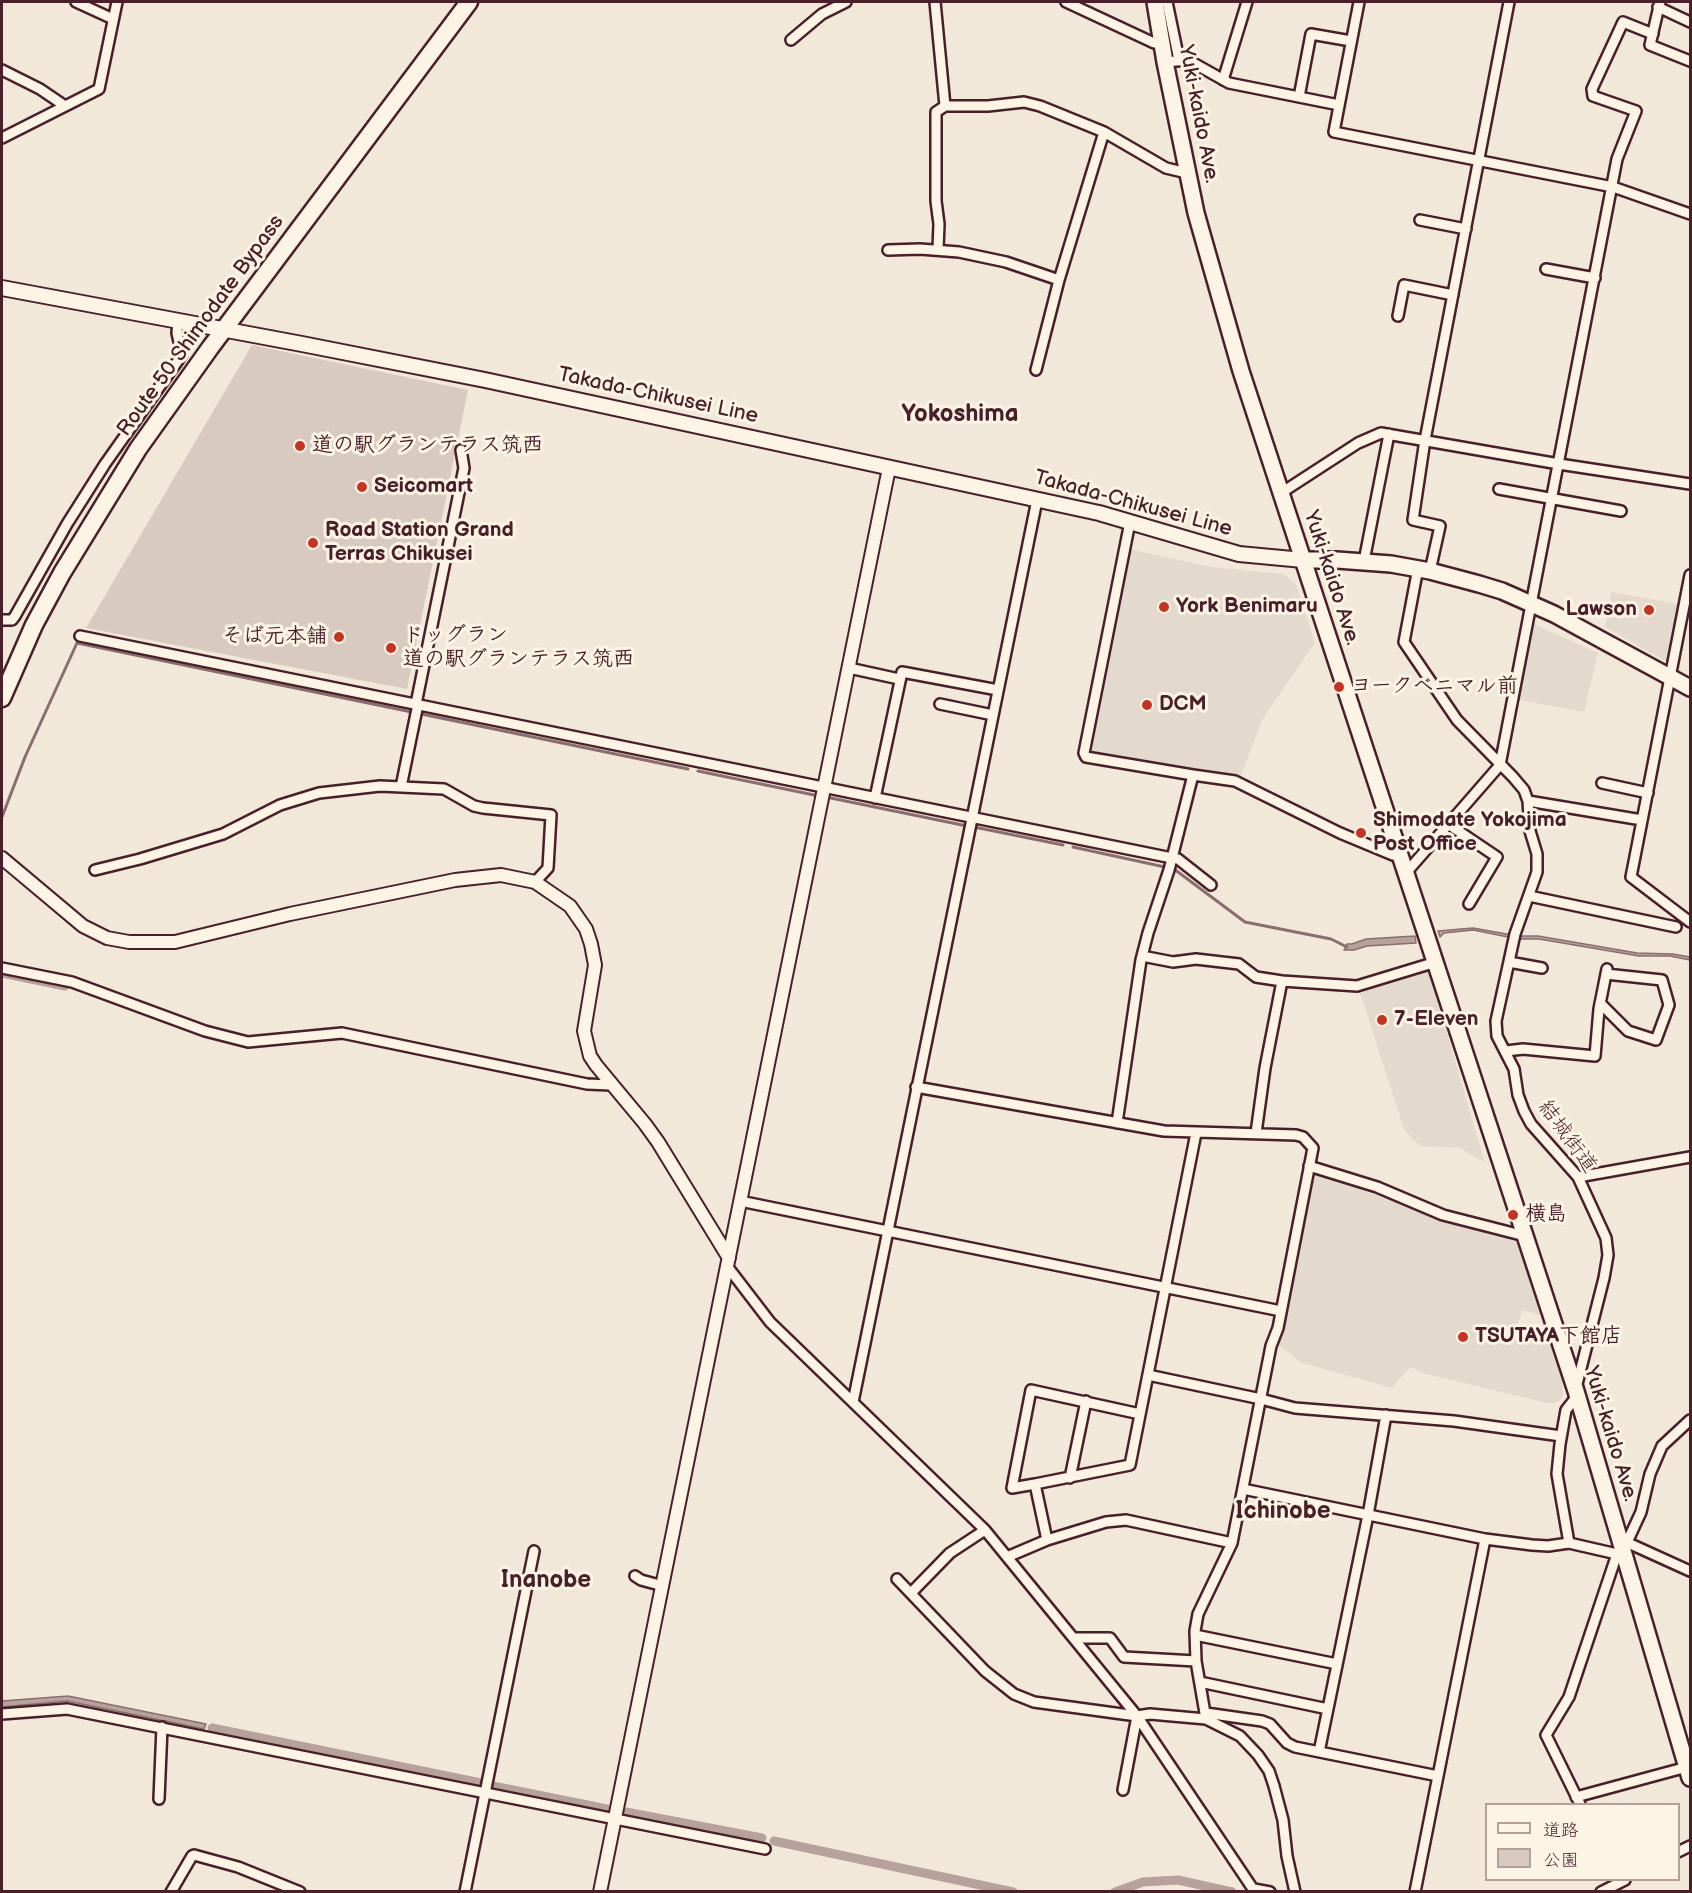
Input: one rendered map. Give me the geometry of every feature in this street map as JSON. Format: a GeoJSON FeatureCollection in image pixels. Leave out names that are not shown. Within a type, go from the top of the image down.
{"type":"FeatureCollection","features":[{"type":"Feature","properties":{"kind":"highway","name":"Route 50 Shimodate Bypass"},"geometry":{"type":"LineString","coordinates":[[2,698],[34,625],[87,530],[159,419],[469,2]]}},
{"type":"Feature","properties":{"kind":"main road","name":"Yuki-kaido Ave."},"geometry":{"type":"LineString","coordinates":[[1156,2],[1162,42],[1172,61],[1187,173],[1196,213],[1241,371],[1576,1393],[1689,1773]]}},
{"type":"Feature","properties":{"kind":"main road","name":"Takada-Chikusei Line"},"geometry":{"type":"LineString","coordinates":[[2,288],[485,380],[1037,500],[1130,522],[1239,554],[1303,560]]}},
{"type":"Feature","properties":{"kind":"main road"},"geometry":{"type":"LineString","coordinates":[[1303,560],[1364,561],[1424,570],[1479,584],[1533,604],[1690,688]]}},
{"type":"Feature","properties":{"kind":"street"},"geometry":{"type":"LineString","coordinates":[[76,2],[113,19]]}},
{"type":"Feature","properties":{"kind":"street"},"geometry":{"type":"LineString","coordinates":[[2,138],[99,89],[117,2]]}},
{"type":"Feature","properties":{"kind":"street"},"geometry":{"type":"LineString","coordinates":[[791,40],[822,14],[846,2]]}},
{"type":"Feature","properties":{"kind":"street"},"geometry":{"type":"LineString","coordinates":[[935,2],[945,106]]}},
{"type":"Feature","properties":{"kind":"street"},"geometry":{"type":"LineString","coordinates":[[1066,2],[1154,43],[1162,42]]}},
{"type":"Feature","properties":{"kind":"street"},"geometry":{"type":"LineString","coordinates":[[1167,2],[1172,61],[1188,60],[1229,83],[1339,105]]}},
{"type":"Feature","properties":{"kind":"street"},"geometry":{"type":"LineString","coordinates":[[1222,80],[1247,2]]}},
{"type":"Feature","properties":{"kind":"street"},"geometry":{"type":"LineString","coordinates":[[1359,2],[1334,132],[1613,187],[1690,214]]}},
{"type":"Feature","properties":{"kind":"street"},"geometry":{"type":"LineString","coordinates":[[1509,2],[1425,440],[1413,520],[1440,526],[1424,570],[1404,642],[1457,720],[1524,790],[1528,801],[1642,820]]}},
{"type":"Feature","properties":{"kind":"street"},"geometry":{"type":"LineString","coordinates":[[1690,22],[1659,4],[1650,45],[1690,61]]}},
{"type":"Feature","properties":{"kind":"street"},"geometry":{"type":"LineString","coordinates":[[1405,874],[1500,765],[1533,604],[1617,159],[1636,111],[1593,96],[1592,89],[1623,22],[1653,34]]}},
{"type":"Feature","properties":{"kind":"street"},"geometry":{"type":"LineString","coordinates":[[1299,97],[1311,34],[1352,41]]}},
{"type":"Feature","properties":{"kind":"street"},"geometry":{"type":"LineString","coordinates":[[2,70],[40,89],[64,106]]}},
{"type":"Feature","properties":{"kind":"street"},"geometry":{"type":"LineString","coordinates":[[939,249],[936,201],[936,112],[945,106],[1024,102],[1056,111],[1104,132],[1166,168],[1187,173]]}},
{"type":"Feature","properties":{"kind":"street"},"geometry":{"type":"LineString","coordinates":[[1036,370],[1059,280],[1104,132]]}},
{"type":"Feature","properties":{"kind":"street"},"geometry":{"type":"LineString","coordinates":[[1420,220],[1466,229]]}},
{"type":"Feature","properties":{"kind":"street"},"geometry":{"type":"LineString","coordinates":[[888,250],[939,249],[1006,262],[1059,280]]}},
{"type":"Feature","properties":{"kind":"street"},"geometry":{"type":"LineString","coordinates":[[1546,269],[1595,278]]}},
{"type":"Feature","properties":{"kind":"street"},"geometry":{"type":"LineString","coordinates":[[1398,316],[1404,285],[1453,295]]}},
{"type":"Feature","properties":{"kind":"street"},"geometry":{"type":"LineString","coordinates":[[2,620],[12,620],[15,616],[43,564],[92,484],[182,355],[177,333],[178,321]]}},
{"type":"Feature","properties":{"kind":"street"},"geometry":{"type":"LineString","coordinates":[[1281,493],[1358,443],[1381,433],[1690,484]]}},
{"type":"Feature","properties":{"kind":"street"},"geometry":{"type":"LineString","coordinates":[[1364,561],[1389,434]]}},
{"type":"Feature","properties":{"kind":"street"},"geometry":{"type":"LineString","coordinates":[[401,787],[464,468],[461,450]]}},
{"type":"Feature","properties":{"kind":"street"},"geometry":{"type":"LineString","coordinates":[[600,1892],[889,468]]}},
{"type":"Feature","properties":{"kind":"street"},"geometry":{"type":"LineString","coordinates":[[1499,489],[1621,511]]}},
{"type":"Feature","properties":{"kind":"street"},"geometry":{"type":"LineString","coordinates":[[853,1402],[1037,500]]}},
{"type":"Feature","properties":{"kind":"street"},"geometry":{"type":"LineString","coordinates":[[1130,522],[1084,753],[1086,757],[1235,782],[1341,833],[1393,855],[1399,854]]}},
{"type":"Feature","properties":{"kind":"street"},"geometry":{"type":"LineString","coordinates":[[1690,575],[1632,877],[1690,922]]}},
{"type":"Feature","properties":{"kind":"street"},"geometry":{"type":"LineString","coordinates":[[81,636],[824,793],[875,798],[972,818],[1171,864],[1178,859],[1211,885]]}},
{"type":"Feature","properties":{"kind":"street"},"geometry":{"type":"LineString","coordinates":[[849,668],[899,679]]}},
{"type":"Feature","properties":{"kind":"street"},"geometry":{"type":"LineString","coordinates":[[875,798],[902,672],[998,690]]}},
{"type":"Feature","properties":{"kind":"street"},"geometry":{"type":"LineString","coordinates":[[940,704],[993,715]]}},
{"type":"Feature","properties":{"kind":"street"},"geometry":{"type":"LineString","coordinates":[[1117,1123],[1142,956],[1171,864],[1193,775]]}},
{"type":"Feature","properties":{"kind":"street"},"geometry":{"type":"LineString","coordinates":[[1602,783],[1648,793]]}},
{"type":"Feature","properties":{"kind":"street"},"geometry":{"type":"LineString","coordinates":[[95,870],[223,834],[280,805],[318,793],[366,787],[401,787],[444,789],[483,808],[551,815],[548,868],[535,882]]}},
{"type":"Feature","properties":{"kind":"street","name":"結城街道"},"geometry":{"type":"LineString","coordinates":[[1528,801],[1530,831],[1537,854],[1537,872],[1515,937],[1496,1021],[1497,1036],[1514,1070],[1518,1095],[1524,1111],[1531,1124],[1578,1177],[1605,1238],[1608,1255],[1576,1393],[1566,1410],[1561,1436],[1557,1474],[1569,1543]]}},
{"type":"Feature","properties":{"kind":"street"},"geometry":{"type":"LineString","coordinates":[[1448,824],[1497,857],[1469,904]]}},
{"type":"Feature","properties":{"kind":"street"},"geometry":{"type":"LineString","coordinates":[[2,858],[84,926],[107,938],[129,942],[175,942],[290,914],[455,880],[501,875],[535,882],[570,906],[586,929],[594,956],[595,965],[584,1031],[590,1056],[658,1142],[728,1262],[770,1322],[985,1530],[1137,1716],[1254,1890],[1270,1892]]}},
{"type":"Feature","properties":{"kind":"street"},"geometry":{"type":"LineString","coordinates":[[1528,896],[1676,927]]}},
{"type":"Feature","properties":{"kind":"street"},"geometry":{"type":"LineString","coordinates":[[1142,956],[1173,962],[1196,959],[1239,964],[1256,978],[1357,986],[1436,962]]}},
{"type":"Feature","properties":{"kind":"street"},"geometry":{"type":"LineString","coordinates":[[1509,962],[1542,968]]}},
{"type":"Feature","properties":{"kind":"street"},"geometry":{"type":"LineString","coordinates":[[2,968],[72,981],[205,1031],[248,1042],[342,1033],[587,1084],[612,1085]]}},
{"type":"Feature","properties":{"kind":"street"},"geometry":{"type":"LineString","coordinates":[[1506,1051],[1523,1049],[1595,1056],[1600,1003],[1606,972],[1662,980],[1669,1005],[1656,1040],[1628,1031],[1600,1003]]}},
{"type":"Feature","properties":{"kind":"street"},"geometry":{"type":"LineString","coordinates":[[1256,1133],[1265,1068],[1282,981]]}},
{"type":"Feature","properties":{"kind":"street"},"geometry":{"type":"LineString","coordinates":[[916,1087],[1164,1131],[1256,1133],[1303,1137],[1313,1148],[1232,1543],[1198,1614],[1195,1635],[1196,1661],[1206,1716],[1240,1736],[1269,1771],[1283,1820],[1287,1856],[1295,1892]]}},
{"type":"Feature","properties":{"kind":"street"},"geometry":{"type":"LineString","coordinates":[[1140,1414],[1031,1390],[1012,1488],[1130,1465],[1196,1133]]}},
{"type":"Feature","properties":{"kind":"street"},"geometry":{"type":"LineString","coordinates":[[1578,1177],[1690,1156]]}},
{"type":"Feature","properties":{"kind":"street"},"geometry":{"type":"LineString","coordinates":[[1309,1166],[1377,1187],[1443,1215],[1525,1236]]}},
{"type":"Feature","properties":{"kind":"street"},"geometry":{"type":"LineString","coordinates":[[740,1201],[1281,1311]]}},
{"type":"Feature","properties":{"kind":"street"},"geometry":{"type":"LineString","coordinates":[[1148,1375],[1295,1408],[1454,1421],[1561,1436]]}},
{"type":"Feature","properties":{"kind":"street"},"geometry":{"type":"LineString","coordinates":[[1070,1478],[1086,1401]]}},
{"type":"Feature","properties":{"kind":"street"},"geometry":{"type":"LineString","coordinates":[[1319,1752],[1368,1515],[1386,1415]]}},
{"type":"Feature","properties":{"kind":"street"},"geometry":{"type":"LineString","coordinates":[[1689,1773],[1578,1801],[1546,1735],[1569,1696],[1622,1548],[1641,1512],[1650,1474],[1662,1446],[1690,1420]]}},
{"type":"Feature","properties":{"kind":"street"},"geometry":{"type":"LineString","coordinates":[[1035,1484],[1047,1540]]}},
{"type":"Feature","properties":{"kind":"street"},"geometry":{"type":"LineString","coordinates":[[1243,1489],[1485,1539],[1532,1545],[1548,1546],[1569,1543],[1622,1548],[1690,1571]]}},
{"type":"Feature","properties":{"kind":"street"},"geometry":{"type":"LineString","coordinates":[[1007,1557],[1047,1540],[1106,1522],[1126,1520],[1232,1543]]}},
{"type":"Feature","properties":{"kind":"street"},"geometry":{"type":"LineString","coordinates":[[911,1593],[950,1553],[985,1530]]}},
{"type":"Feature","properties":{"kind":"street"},"geometry":{"type":"LineString","coordinates":[[1415,1892],[1485,1539]]}},
{"type":"Feature","properties":{"kind":"street"},"geometry":{"type":"LineString","coordinates":[[465,1892],[534,1551]]}},
{"type":"Feature","properties":{"kind":"street"},"geometry":{"type":"LineString","coordinates":[[635,1576],[663,1586]]}},
{"type":"Feature","properties":{"kind":"street"},"geometry":{"type":"LineString","coordinates":[[897,1579],[985,1671],[1014,1694],[1034,1702],[1137,1716],[1150,1714],[1206,1716],[1262,1721],[1269,1724],[1291,1746],[1438,1776]]}},
{"type":"Feature","properties":{"kind":"street"},"geometry":{"type":"LineString","coordinates":[[1195,1635],[1337,1664]]}},
{"type":"Feature","properties":{"kind":"street"},"geometry":{"type":"LineString","coordinates":[[1075,1638],[1110,1638],[1124,1657],[1196,1661]]}},
{"type":"Feature","properties":{"kind":"street"},"geometry":{"type":"LineString","coordinates":[[1200,1682],[1328,1708]]}},
{"type":"Feature","properties":{"kind":"street"},"geometry":{"type":"LineString","coordinates":[[2,1714],[67,1709],[765,1849]]}},
{"type":"Feature","properties":{"kind":"street"},"geometry":{"type":"LineString","coordinates":[[1123,1790],[1137,1716]]}},
{"type":"Feature","properties":{"kind":"street"},"geometry":{"type":"LineString","coordinates":[[159,1799],[162,1728]]}},
{"type":"Feature","properties":{"kind":"street"},"geometry":{"type":"LineString","coordinates":[[171,1892],[194,1855],[238,1867],[300,1892]]}},
{"type":"Feature","properties":{"kind":"street"},"geometry":{"type":"LineString","coordinates":[[1601,1892],[1619,1881]]}},
{"type":"Feature","properties":{"kind":"shaded area"},"geometry":{"type":"Polygon","coordinates":[[[1129,549],[1211,567],[1283,574],[1296,584],[1315,643],[1263,718],[1239,780],[1087,755],[1129,549]]]}},
{"type":"Feature","properties":{"kind":"shaded area"},"geometry":{"type":"Polygon","coordinates":[[[1611,592],[1679,604],[1667,662],[1605,627],[1611,592]]]}},
{"type":"Feature","properties":{"kind":"shaded area"},"geometry":{"type":"Polygon","coordinates":[[[1532,623],[1598,653],[1584,712],[1519,700],[1532,623]]]}},
{"type":"Feature","properties":{"kind":"shaded area"},"geometry":{"type":"Polygon","coordinates":[[[1473,928],[1518,936],[1538,936],[1637,953],[1673,954],[1690,957],[1690,960],[1670,956],[1639,956],[1539,939],[1518,939],[1473,930],[1444,933],[1440,937],[1438,931],[1473,928]]]}},
{"type":"Feature","properties":{"kind":"shaded area"},"geometry":{"type":"Polygon","coordinates":[[[1415,936],[1416,943],[1344,950],[1347,944],[1366,939],[1415,936]]]}},
{"type":"Feature","properties":{"kind":"shaded area"},"geometry":{"type":"Polygon","coordinates":[[[1428,969],[1485,1163],[1460,1148],[1422,1146],[1413,1140],[1404,1129],[1359,990],[1428,969]]]}},
{"type":"Feature","properties":{"kind":"shaded area"},"geometry":{"type":"Polygon","coordinates":[[[1312,1172],[1442,1219],[1518,1241],[1543,1316],[1523,1310],[1517,1325],[1549,1336],[1562,1375],[1561,1400],[1547,1403],[1426,1374],[1410,1367],[1392,1388],[1299,1362],[1278,1345],[1312,1172]]]}},
{"type":"Feature","properties":{"kind":"shaded area"},"geometry":{"type":"Polygon","coordinates":[[[68,1696],[206,1724],[204,1729],[67,1701],[2,1707],[2,1701],[68,1696]]]}},
{"type":"Feature","properties":{"kind":"green space"},"geometry":{"type":"Polygon","coordinates":[[[252,345],[468,390],[407,689],[86,628],[252,345]]]}},
{"type":"Feature","properties":{"kind":"waterway"},"geometry":{"type":"LineString","coordinates":[[2,817],[25,757],[77,643],[688,769]]}},
{"type":"Feature","properties":{"kind":"waterway"},"geometry":{"type":"LineString","coordinates":[[698,771],[819,796]]}},
{"type":"Feature","properties":{"kind":"waterway"},"geometry":{"type":"LineString","coordinates":[[826,797],[967,826]]}},
{"type":"Feature","properties":{"kind":"waterway"},"geometry":{"type":"LineString","coordinates":[[974,827],[1063,845]]}},
{"type":"Feature","properties":{"kind":"waterway"},"geometry":{"type":"LineString","coordinates":[[1073,847],[1174,869],[1245,922],[1331,939],[1347,947]]}},
{"type":"Feature","properties":{"kind":"waterway"},"geometry":{"type":"LineString","coordinates":[[2,973],[65,986]]}},
{"type":"Feature","properties":{"kind":"waterway"},"geometry":{"type":"LineString","coordinates":[[212,1728],[481,1783]]}},
{"type":"Feature","properties":{"kind":"waterway"},"geometry":{"type":"LineString","coordinates":[[493,1786],[607,1809]]}},
{"type":"Feature","properties":{"kind":"waterway"},"geometry":{"type":"LineString","coordinates":[[626,1812],[762,1838]]}},
{"type":"Feature","properties":{"kind":"waterway"},"geometry":{"type":"LineString","coordinates":[[774,1841],[1013,1892]]}},
{"type":"Feature","properties":{"kind":"waterway"},"geometry":{"type":"LineString","coordinates":[[1115,1892],[1143,1882],[1178,1880],[1232,1892]]}},
{"type":"Feature","properties":{"kind":"place","name":"道の駅グランテラス筑西"},"geometry":{"type":"Point","coordinates":[300,446]}},
{"type":"Feature","properties":{"kind":"place","name":"Seicomart"},"geometry":{"type":"Point","coordinates":[362,487]}},
{"type":"Feature","properties":{"kind":"place","name":"Road Station Grand Terras Chikusei"},"geometry":{"type":"Point","coordinates":[313,543]}},
{"type":"Feature","properties":{"kind":"place","name":"York Benimaru"},"geometry":{"type":"Point","coordinates":[1164,607]}},
{"type":"Feature","properties":{"kind":"place","name":"Lawson"},"geometry":{"type":"Point","coordinates":[1649,610]}},
{"type":"Feature","properties":{"kind":"place","name":"そば元本舗"},"geometry":{"type":"Point","coordinates":[339,637]}},
{"type":"Feature","properties":{"kind":"place","name":"ドッグラン 道の駅グランテラス筑西"},"geometry":{"type":"Point","coordinates":[391,648]}},
{"type":"Feature","properties":{"kind":"place","name":"ヨークベニマル前"},"geometry":{"type":"Point","coordinates":[1339,687]}},
{"type":"Feature","properties":{"kind":"place","name":"DCM"},"geometry":{"type":"Point","coordinates":[1147,705]}},
{"type":"Feature","properties":{"kind":"place","name":"Shimodate Yokojima Post Office"},"geometry":{"type":"Point","coordinates":[1361,833]}},
{"type":"Feature","properties":{"kind":"place","name":"7-Eleven"},"geometry":{"type":"Point","coordinates":[1382,1020]}},
{"type":"Feature","properties":{"kind":"place","name":"横島"},"geometry":{"type":"Point","coordinates":[1513,1215]}},
{"type":"Feature","properties":{"kind":"place","name":"TSUTAYA下館店"},"geometry":{"type":"Point","coordinates":[1463,1337]}},
{"type":"Feature","properties":{"kind":"district","name":"Yokoshima"},"geometry":{"type":"Point","coordinates":[960,415]}},
{"type":"Feature","properties":{"kind":"district","name":"Ichinobe"},"geometry":{"type":"Point","coordinates":[1283,1512]}},
{"type":"Feature","properties":{"kind":"district","name":"Inanobe"},"geometry":{"type":"Point","coordinates":[546,1581]}}]}
